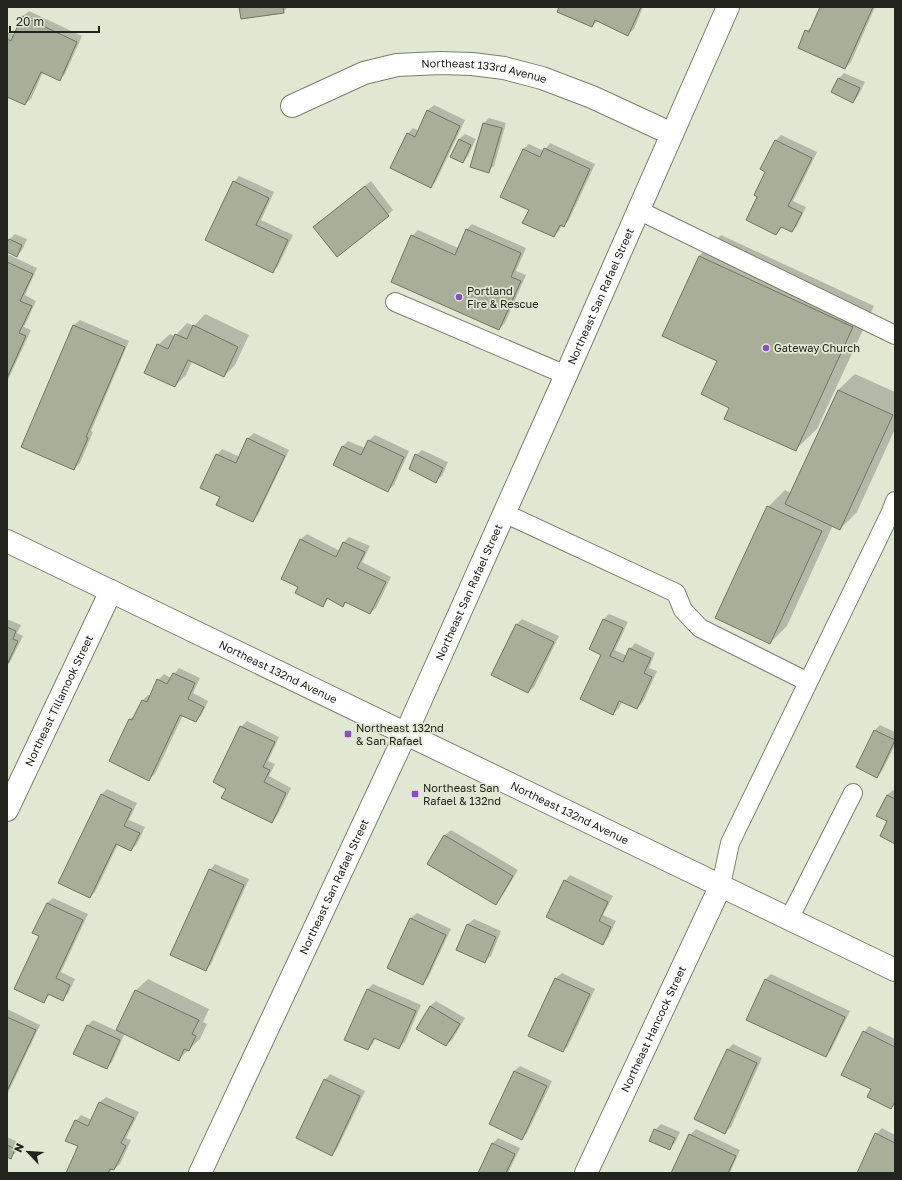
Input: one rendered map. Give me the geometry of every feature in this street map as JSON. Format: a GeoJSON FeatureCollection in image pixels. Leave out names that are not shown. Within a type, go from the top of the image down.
{"type":"FeatureCollection","features":[{"type":"Feature","properties":{"kind":"street","name":"Northeast San Rafael Street"},"geometry":{"type":"LineString","coordinates":[[200,1173],[406,733],[728,7]]}},
{"type":"Feature","properties":{"kind":"street","name":"Northeast 133rd Avenue"},"geometry":{"type":"LineString","coordinates":[[292,106],[364,73],[397,66],[440,63],[472,64],[504,68],[542,78],[592,97],[672,134]]}},
{"type":"Feature","properties":{"kind":"street","name":"Northeast 132nd Avenue"},"geometry":{"type":"LineString","coordinates":[[7,541],[895,970]]}},
{"type":"Feature","properties":{"kind":"street","name":"Northeast Tillamook Street"},"geometry":{"type":"LineString","coordinates":[[7,810],[110,591]]}},
{"type":"Feature","properties":{"kind":"street","name":"Northeast Hancock Street"},"geometry":{"type":"LineString","coordinates":[[586,1173],[721,885]]}},
{"type":"Feature","properties":{"kind":"lane"},"geometry":{"type":"LineString","coordinates":[[638,210],[895,335]]}},
{"type":"Feature","properties":{"kind":"lane"},"geometry":{"type":"LineString","coordinates":[[395,302],[566,375]]}},
{"type":"Feature","properties":{"kind":"lane"},"geometry":{"type":"LineString","coordinates":[[721,885],[730,843],[895,501]]}},
{"type":"Feature","properties":{"kind":"lane"},"geometry":{"type":"LineString","coordinates":[[504,513],[676,593],[683,610],[700,628],[808,682]]}},
{"type":"Feature","properties":{"kind":"lane"},"geometry":{"type":"LineString","coordinates":[[789,919],[853,793]]}},
{"type":"Feature","properties":{"kind":"building"},"geometry":{"type":"Polygon","coordinates":[[[239,7],[283,7],[284,13],[241,19],[239,7]]]}},
{"type":"Feature","properties":{"kind":"building"},"geometry":{"type":"Polygon","coordinates":[[[559,7],[641,7],[628,36],[595,20],[592,27],[557,12],[559,7]]]}},
{"type":"Feature","properties":{"kind":"building"},"geometry":{"type":"Polygon","coordinates":[[[820,7],[873,7],[845,69],[798,48],[805,30],[809,32],[820,7]]]}},
{"type":"Feature","properties":{"kind":"building"},"geometry":{"type":"Polygon","coordinates":[[[22,16],[77,42],[60,81],[41,72],[25,105],[7,97],[7,39],[11,41],[22,16]]]}},
{"type":"Feature","properties":{"kind":"building"},"geometry":{"type":"Polygon","coordinates":[[[838,78],[860,88],[853,103],[831,92],[838,78]]]}},
{"type":"Feature","properties":{"kind":"building"},"geometry":{"type":"Polygon","coordinates":[[[427,110],[460,126],[431,188],[390,168],[407,133],[415,137],[427,110]]]}},
{"type":"Feature","properties":{"kind":"building"},"geometry":{"type":"Polygon","coordinates":[[[483,123],[502,128],[489,173],[470,167],[483,123]]]}},
{"type":"Feature","properties":{"kind":"building"},"geometry":{"type":"Polygon","coordinates":[[[459,139],[471,145],[463,163],[450,157],[459,139]]]}},
{"type":"Feature","properties":{"kind":"building"},"geometry":{"type":"Polygon","coordinates":[[[775,140],[812,158],[788,206],[802,213],[792,232],[781,227],[776,235],[746,220],[757,197],[754,195],[765,172],[760,169],[775,140]]]}},
{"type":"Feature","properties":{"kind":"building"},"geometry":{"type":"Polygon","coordinates":[[[544,148],[590,169],[564,227],[560,225],[554,237],[522,223],[529,210],[500,197],[523,149],[540,157],[544,148]]]}},
{"type":"Feature","properties":{"kind":"building"},"geometry":{"type":"Polygon","coordinates":[[[233,181],[269,198],[256,225],[288,240],[273,273],[205,240],[233,181]]]}},
{"type":"Feature","properties":{"kind":"building"},"geometry":{"type":"Polygon","coordinates":[[[365,186],[389,216],[337,257],[313,227],[365,186]]]}},
{"type":"Feature","properties":{"kind":"building"},"geometry":{"type":"Polygon","coordinates":[[[466,229],[521,253],[511,277],[521,281],[499,330],[391,282],[411,235],[455,255],[466,229]]]}},
{"type":"Feature","properties":{"kind":"building"},"geometry":{"type":"Polygon","coordinates":[[[9,239],[22,245],[17,257],[7,252],[7,243],[9,239]]]}},
{"type":"Feature","properties":{"kind":"building","name":"Gateway Church"},"geometry":{"type":"Polygon","coordinates":[[[699,256],[853,327],[796,451],[724,419],[729,408],[701,394],[717,361],[662,336],[699,256]]]}},
{"type":"Feature","properties":{"kind":"building"},"geometry":{"type":"Polygon","coordinates":[[[7,262],[33,274],[20,301],[32,306],[19,333],[26,336],[7,378],[7,262]]]}},
{"type":"Feature","properties":{"kind":"building"},"geometry":{"type":"Polygon","coordinates":[[[73,325],[125,347],[86,437],[88,438],[74,470],[21,447],[73,325]]]}},
{"type":"Feature","properties":{"kind":"building"},"geometry":{"type":"Polygon","coordinates":[[[193,325],[238,347],[224,377],[188,360],[175,387],[144,373],[157,344],[168,349],[175,334],[187,339],[193,325]]]}},
{"type":"Feature","properties":{"kind":"building"},"geometry":{"type":"Polygon","coordinates":[[[838,390],[893,415],[840,530],[785,504],[838,390]]]}},
{"type":"Feature","properties":{"kind":"building"},"geometry":{"type":"Polygon","coordinates":[[[247,438],[285,456],[253,522],[216,505],[220,497],[200,488],[216,454],[236,463],[247,438]]]}},
{"type":"Feature","properties":{"kind":"building"},"geometry":{"type":"Polygon","coordinates":[[[368,440],[404,457],[388,492],[333,465],[342,446],[361,455],[368,440]]]}},
{"type":"Feature","properties":{"kind":"building"},"geometry":{"type":"Polygon","coordinates":[[[415,454],[443,468],[436,483],[409,469],[415,454]]]}},
{"type":"Feature","properties":{"kind":"building"},"geometry":{"type":"Polygon","coordinates":[[[767,506],[822,531],[770,644],[715,618],[767,506]]]}},
{"type":"Feature","properties":{"kind":"building"},"geometry":{"type":"Polygon","coordinates":[[[300,539],[336,557],[343,542],[365,552],[357,568],[386,582],[370,614],[345,602],[343,607],[327,598],[323,607],[295,593],[298,587],[281,579],[300,539]]]}},
{"type":"Feature","properties":{"kind":"building"},"geometry":{"type":"Polygon","coordinates":[[[603,619],[623,628],[610,656],[623,662],[629,648],[651,658],[644,673],[652,677],[637,709],[619,701],[613,715],[580,699],[601,655],[589,649],[603,619]]]}},
{"type":"Feature","properties":{"kind":"building"},"geometry":{"type":"Polygon","coordinates":[[[516,624],[554,642],[528,693],[491,675],[516,624]]]}},
{"type":"Feature","properties":{"kind":"building"},"geometry":{"type":"Polygon","coordinates":[[[7,627],[16,631],[13,639],[18,641],[7,665],[7,627]]]}},
{"type":"Feature","properties":{"kind":"building"},"geometry":{"type":"Polygon","coordinates":[[[173,673],[195,683],[188,699],[204,707],[196,722],[180,715],[149,781],[109,761],[129,719],[132,720],[142,700],[147,702],[157,679],[167,684],[173,673]]]}},
{"type":"Feature","properties":{"kind":"building"},"geometry":{"type":"Polygon","coordinates":[[[240,726],[275,742],[263,767],[270,770],[264,782],[286,793],[272,823],[221,798],[226,789],[213,782],[240,726]]]}},
{"type":"Feature","properties":{"kind":"building"},"geometry":{"type":"Polygon","coordinates":[[[874,730],[895,740],[877,778],[856,767],[874,730]]]}},
{"type":"Feature","properties":{"kind":"building"},"geometry":{"type":"Polygon","coordinates":[[[101,794],[132,809],[124,826],[140,833],[131,851],[116,844],[90,898],[58,883],[101,794]]]}},
{"type":"Feature","properties":{"kind":"building"},"geometry":{"type":"Polygon","coordinates":[[[887,795],[895,799],[895,844],[880,836],[887,821],[876,816],[887,795]]]}},
{"type":"Feature","properties":{"kind":"building"},"geometry":{"type":"Polygon","coordinates":[[[444,835],[513,876],[496,905],[427,864],[444,835]]]}},
{"type":"Feature","properties":{"kind":"building"},"geometry":{"type":"Polygon","coordinates":[[[209,869],[244,885],[206,971],[170,955],[209,869]]]}},
{"type":"Feature","properties":{"kind":"building"},"geometry":{"type":"Polygon","coordinates":[[[564,880],[608,902],[599,921],[611,927],[603,945],[546,917],[564,880]]]}},
{"type":"Feature","properties":{"kind":"building"},"geometry":{"type":"Polygon","coordinates":[[[47,903],[83,920],[56,978],[70,985],[63,1001],[48,994],[44,1003],[14,989],[39,936],[32,933],[47,903]]]}},
{"type":"Feature","properties":{"kind":"building"},"geometry":{"type":"Polygon","coordinates":[[[410,918],[446,935],[423,985],[387,968],[410,918]]]}},
{"type":"Feature","properties":{"kind":"building"},"geometry":{"type":"Polygon","coordinates":[[[467,924],[496,937],[485,963],[456,950],[467,924]]]}},
{"type":"Feature","properties":{"kind":"building"},"geometry":{"type":"Polygon","coordinates":[[[555,978],[590,994],[563,1052],[528,1036],[555,978]]]}},
{"type":"Feature","properties":{"kind":"building"},"geometry":{"type":"Polygon","coordinates":[[[765,979],[845,1017],[826,1057],[746,1020],[765,979]]]}},
{"type":"Feature","properties":{"kind":"building"},"geometry":{"type":"Polygon","coordinates":[[[367,989],[416,1011],[399,1049],[374,1038],[368,1050],[344,1040],[367,989]]]}},
{"type":"Feature","properties":{"kind":"building"},"geometry":{"type":"Polygon","coordinates":[[[135,990],[199,1020],[192,1034],[196,1036],[189,1051],[184,1049],[179,1061],[116,1030],[135,990]]]}},
{"type":"Feature","properties":{"kind":"building"},"geometry":{"type":"Polygon","coordinates":[[[430,1006],[460,1024],[446,1046],[416,1029],[430,1006]]]}},
{"type":"Feature","properties":{"kind":"building"},"geometry":{"type":"Polygon","coordinates":[[[7,1017],[36,1030],[7,1091],[7,1017]]]}},
{"type":"Feature","properties":{"kind":"building"},"geometry":{"type":"Polygon","coordinates":[[[87,1025],[120,1040],[107,1069],[73,1054],[87,1025]]]}},
{"type":"Feature","properties":{"kind":"building"},"geometry":{"type":"Polygon","coordinates":[[[863,1031],[895,1047],[895,1102],[891,1109],[867,1097],[871,1089],[841,1075],[863,1031]]]}},
{"type":"Feature","properties":{"kind":"building"},"geometry":{"type":"Polygon","coordinates":[[[727,1049],[757,1063],[725,1134],[694,1119],[727,1049]]]}},
{"type":"Feature","properties":{"kind":"building"},"geometry":{"type":"Polygon","coordinates":[[[514,1071],[547,1086],[522,1140],[489,1124],[514,1071]]]}},
{"type":"Feature","properties":{"kind":"building"},"geometry":{"type":"Polygon","coordinates":[[[324,1079],[360,1096],[332,1156],[296,1138],[324,1079]]]}},
{"type":"Feature","properties":{"kind":"building"},"geometry":{"type":"Polygon","coordinates":[[[99,1102],[134,1118],[121,1143],[126,1146],[114,1170],[110,1169],[108,1173],[66,1173],[78,1146],[65,1141],[75,1120],[88,1126],[99,1102]]]}},
{"type":"Feature","properties":{"kind":"building"},"geometry":{"type":"Polygon","coordinates":[[[654,1129],[675,1138],[670,1150],[649,1141],[654,1129]]]}},
{"type":"Feature","properties":{"kind":"building"},"geometry":{"type":"Polygon","coordinates":[[[875,1133],[895,1143],[895,1173],[857,1173],[875,1133]]]}},
{"type":"Feature","properties":{"kind":"building"},"geometry":{"type":"Polygon","coordinates":[[[689,1134],[736,1156],[728,1173],[671,1173],[689,1134]]]}},
{"type":"Feature","properties":{"kind":"building"},"geometry":{"type":"Polygon","coordinates":[[[492,1143],[515,1154],[506,1173],[478,1173],[492,1143]]]}},
{"type":"Feature","properties":{"kind":"building"},"geometry":{"type":"Polygon","coordinates":[[[7,1145],[15,1149],[11,1159],[7,1157],[7,1145]]]}},
{"type":"Feature","properties":{"kind":"place","name":"Portland Fire & Rescue"},"geometry":{"type":"Point","coordinates":[459,297]}},
{"type":"Feature","properties":{"kind":"place","name":"Gateway Church"},"geometry":{"type":"Point","coordinates":[766,348]}},
{"type":"Feature","properties":{"kind":"place","name":"Northeast 132nd & San Rafael"},"geometry":{"type":"Point","coordinates":[348,734]}},
{"type":"Feature","properties":{"kind":"place","name":"Northeast San Rafael & 132nd"},"geometry":{"type":"Point","coordinates":[415,794]}}]}
